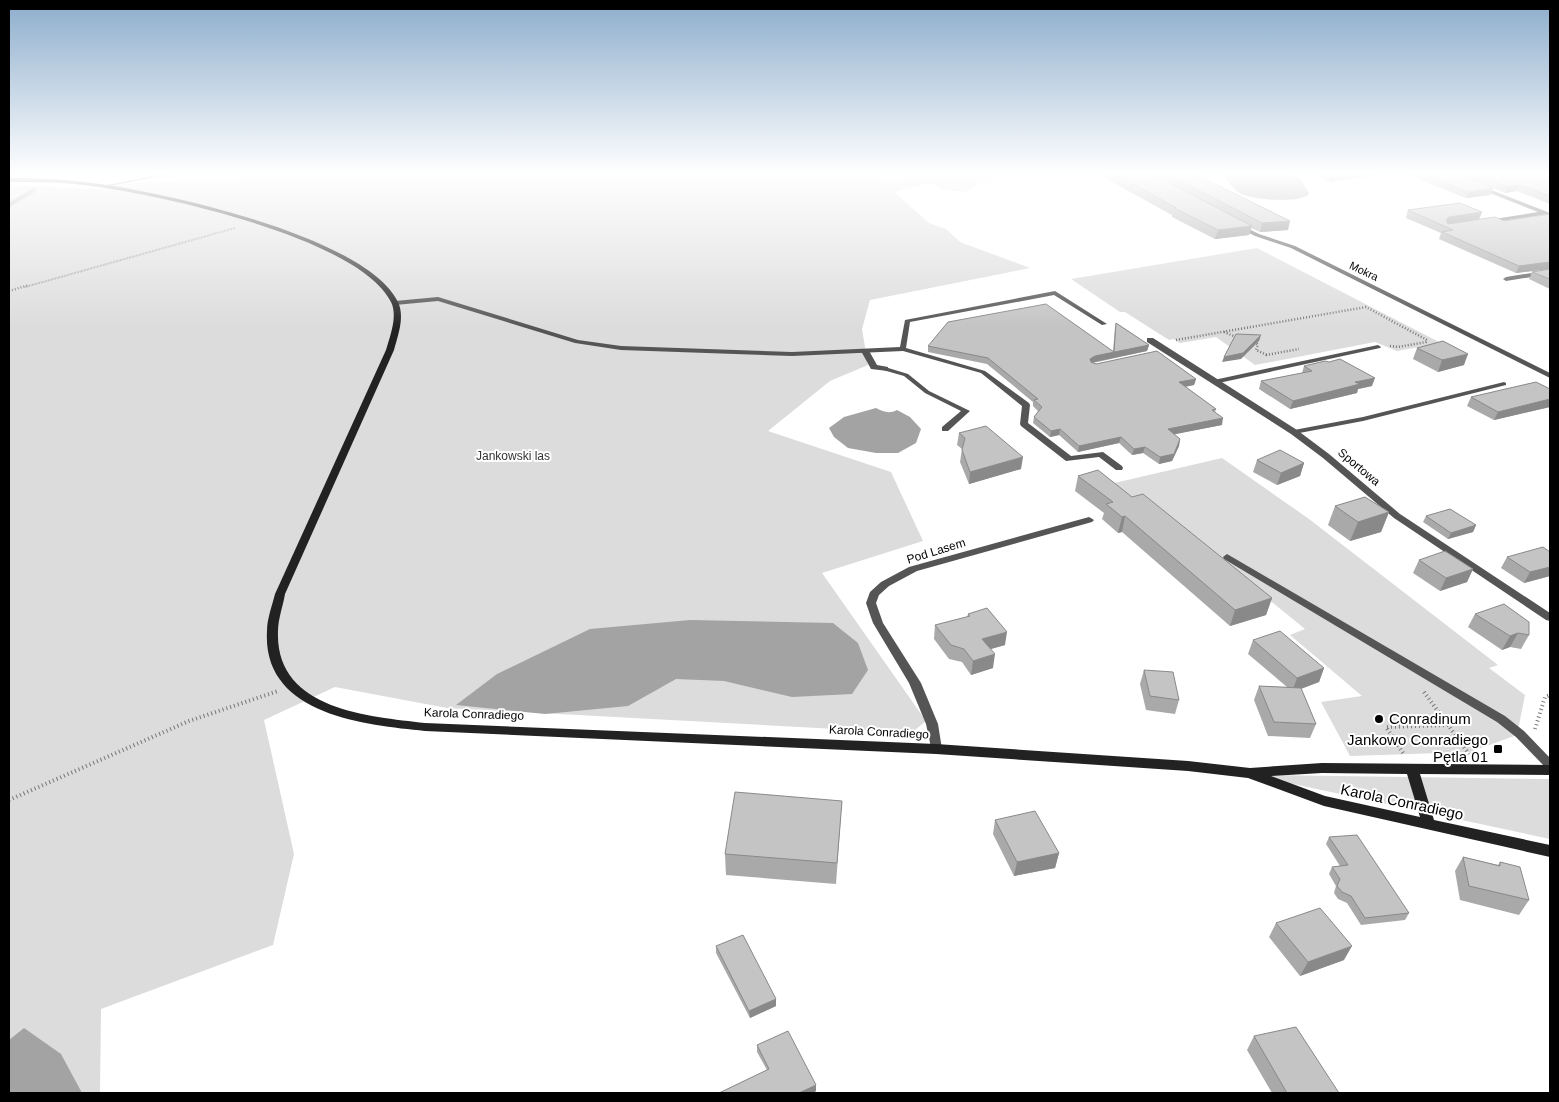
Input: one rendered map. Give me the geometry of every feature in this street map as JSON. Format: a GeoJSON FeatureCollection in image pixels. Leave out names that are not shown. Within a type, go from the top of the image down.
{"type":"FeatureCollection","features":[{"type":"Feature","properties":{"kind":"street"},"geometry":{"type":"LineString","coordinates":[[262,225],[297,237],[344,257],[382,284],[395,303]]}},
{"type":"Feature","properties":{"kind":"street","name":"Mokra"},"geometry":{"type":"LineString","coordinates":[[1239,225],[1258,235],[1293,247],[1550,376]]}},
{"type":"Feature","properties":{"kind":"street"},"geometry":{"type":"LineString","coordinates":[[1506,279],[1550,272]]}},
{"type":"Feature","properties":{"kind":"street","name":"Karola Conradiego"},"geometry":{"type":"LineString","coordinates":[[395,303],[397,316],[390,350],[306,534],[275,609],[271,644],[279,672],[290,686],[307,700],[328,709],[361,719],[425,727],[936,749],[1188,766],[1250,774],[1409,763],[1550,770]]}},
{"type":"Feature","properties":{"kind":"street","name":"Sportowa"},"geometry":{"type":"LineString","coordinates":[[1155,346],[1168,351],[1294,432],[1326,456],[1397,516],[1550,618]]}},
{"type":"Feature","properties":{"kind":"street"},"geometry":{"type":"LineString","coordinates":[[865,351],[874,367],[885,369]]}},
{"type":"Feature","properties":{"kind":"street","name":"Pod Lasem"},"geometry":{"type":"LineString","coordinates":[[936,749],[932,724],[915,683],[878,623],[871,603],[874,594],[885,584],[913,569],[1088,520]]}},
{"type":"Feature","properties":{"kind":"street"},"geometry":{"type":"LineString","coordinates":[[1409,763],[1429,824]]}},
{"type":"Feature","properties":{"kind":"street","name":"Karola Conradiego"},"geometry":{"type":"LineString","coordinates":[[1250,774],[1324,801],[1550,851]]}},
{"type":"Feature","properties":{"kind":"lane"},"geometry":{"type":"LineString","coordinates":[[903,349],[907,321],[1055,293],[1104,324]]}},
{"type":"Feature","properties":{"kind":"lane"},"geometry":{"type":"LineString","coordinates":[[395,303],[438,299],[589,345],[622,348],[792,354],[903,349],[983,372],[1026,406],[1024,424],[1069,459],[1100,454],[1119,468]]}},
{"type":"Feature","properties":{"kind":"lane"},"geometry":{"type":"LineString","coordinates":[[1214,382],[1378,347]]}},
{"type":"Feature","properties":{"kind":"lane"},"geometry":{"type":"LineString","coordinates":[[885,369],[906,375],[927,392],[966,411],[944,429]]}},
{"type":"Feature","properties":{"kind":"lane"},"geometry":{"type":"LineString","coordinates":[[1294,432],[1363,419],[1504,384]]}},
{"type":"Feature","properties":{"kind":"lane"},"geometry":{"type":"LineString","coordinates":[[1227,557],[1501,719],[1531,744],[1550,765]]}},
{"type":"Feature","properties":{"kind":"path"},"geometry":{"type":"LineString","coordinates":[[9,291],[240,225]]}},
{"type":"Feature","properties":{"kind":"path"},"geometry":{"type":"LineString","coordinates":[[1155,346],[1366,306]]}},
{"type":"Feature","properties":{"kind":"path"},"geometry":{"type":"LineString","coordinates":[[1223,332],[1243,338]]}},
{"type":"Feature","properties":{"kind":"path"},"geometry":{"type":"LineString","coordinates":[[1250,339],[1258,345],[1256,350],[1266,355]]}},
{"type":"Feature","properties":{"kind":"path"},"geometry":{"type":"LineString","coordinates":[[1255,342],[1260,341]]}},
{"type":"Feature","properties":{"kind":"path"},"geometry":{"type":"LineString","coordinates":[[9,800],[189,721],[290,686]]}},
{"type":"Feature","properties":{"kind":"path"},"geometry":{"type":"LineString","coordinates":[[1422,690],[1470,756]]}},
{"type":"Feature","properties":{"kind":"path"},"geometry":{"type":"LineString","coordinates":[[1531,744],[1538,717],[1546,698],[1550,694]]}},
{"type":"Feature","properties":{"kind":"path"},"geometry":{"type":"LineString","coordinates":[[1409,763],[1386,727],[1448,725]]}},
{"type":"Feature","properties":{"kind":"green space","name":"Jankowski las"},"geometry":{"type":"Polygon","coordinates":[[[9,225],[936,225],[946,229],[960,242],[1030,268],[870,300],[862,329],[868,365],[830,381],[768,431],[891,472],[923,541],[822,573],[926,721],[911,733],[447,708],[335,687],[264,720],[294,854],[273,945],[101,1009],[100,1093],[9,1093],[9,225]]]}},
{"type":"Feature","properties":{"kind":"green space"},"geometry":{"type":"Polygon","coordinates":[[[1257,248],[1441,343],[1397,351],[1375,342],[1255,365],[1216,337],[1180,343],[1174,339],[1169,340],[1125,312],[1120,312],[1071,279],[1257,248]]]}},
{"type":"Feature","properties":{"kind":"green space"},"geometry":{"type":"Polygon","coordinates":[[[1222,458],[1309,519],[1498,665],[1489,668],[1525,695],[1517,735],[1470,752],[1350,756],[1321,702],[1362,696],[1290,635],[1305,629],[1204,547],[1110,484],[1222,458]]]}},
{"type":"Feature","properties":{"kind":"green space"},"geometry":{"type":"Polygon","coordinates":[[[1270,775],[1550,779],[1550,839],[1270,779],[1270,775]]]}},
{"type":"Feature","properties":{"kind":"shaded area"},"geometry":{"type":"Polygon","coordinates":[[[876,408],[887,412],[897,410],[910,417],[921,429],[916,443],[898,453],[876,453],[848,448],[834,437],[829,428],[844,417],[876,408]]]}},
{"type":"Feature","properties":{"kind":"shaded area"},"geometry":{"type":"Polygon","coordinates":[[[690,620],[833,623],[858,643],[868,670],[852,694],[792,697],[724,681],[676,679],[628,706],[545,714],[456,705],[497,674],[590,629],[690,620]]]}},
{"type":"Feature","properties":{"kind":"shaded area"},"geometry":{"type":"Polygon","coordinates":[[[24,1028],[61,1054],[82,1093],[9,1093],[9,1040],[24,1028]]]}},
{"type":"Feature","properties":{"kind":"building"},"geometry":{"type":"Polygon","coordinates":[[[1209,225],[1252,226],[1218,230],[1209,225]]]}},
{"type":"Feature","properties":{"kind":"building"},"geometry":{"type":"Polygon","coordinates":[[[1443,225],[1550,225],[1550,262],[1519,266],[1442,232],[1453,230],[1443,225]]]}},
{"type":"Feature","properties":{"kind":"building"},"geometry":{"type":"Polygon","coordinates":[[[1550,269],[1550,279],[1532,272],[1550,269]]]}},
{"type":"Feature","properties":{"kind":"building"},"geometry":{"type":"Polygon","coordinates":[[[1046,304],[1114,352],[1116,323],[1149,345],[1095,356],[1090,359],[1091,362],[1096,364],[1157,351],[1196,379],[1179,382],[1216,409],[1212,410],[1223,418],[1168,429],[1180,439],[1174,454],[1160,457],[1145,447],[1134,449],[1121,437],[1079,446],[1060,429],[1051,431],[1034,417],[1042,407],[1034,400],[1038,399],[988,358],[928,346],[948,322],[1046,304]]]}},
{"type":"Feature","properties":{"kind":"building"},"geometry":{"type":"Polygon","coordinates":[[[1236,334],[1261,335],[1243,353],[1224,357],[1236,334]]]}},
{"type":"Feature","properties":{"kind":"building"},"geometry":{"type":"Polygon","coordinates":[[[1443,341],[1468,354],[1442,360],[1417,348],[1443,341]]]}},
{"type":"Feature","properties":{"kind":"building"},"geometry":{"type":"Polygon","coordinates":[[[1340,359],[1375,378],[1355,382],[1360,384],[1293,401],[1261,381],[1312,371],[1304,366],[1340,359]]]}},
{"type":"Feature","properties":{"kind":"building"},"geometry":{"type":"Polygon","coordinates":[[[1536,382],[1550,389],[1550,399],[1498,412],[1471,397],[1536,382]]]}},
{"type":"Feature","properties":{"kind":"building"},"geometry":{"type":"Polygon","coordinates":[[[986,426],[1023,457],[970,472],[962,450],[965,438],[959,433],[986,426]]]}},
{"type":"Feature","properties":{"kind":"building"},"geometry":{"type":"Polygon","coordinates":[[[1280,450],[1304,463],[1281,473],[1257,460],[1280,450]]]}},
{"type":"Feature","properties":{"kind":"building"},"geometry":{"type":"Polygon","coordinates":[[[1098,470],[1132,497],[1143,494],[1272,598],[1235,610],[1125,516],[1122,517],[1106,504],[1113,502],[1078,476],[1098,470]]]}},
{"type":"Feature","properties":{"kind":"building"},"geometry":{"type":"Polygon","coordinates":[[[1365,497],[1389,512],[1358,522],[1335,506],[1365,497]]]}},
{"type":"Feature","properties":{"kind":"building"},"geometry":{"type":"Polygon","coordinates":[[[1450,509],[1476,525],[1451,533],[1426,516],[1450,509]]]}},
{"type":"Feature","properties":{"kind":"building"},"geometry":{"type":"Polygon","coordinates":[[[1543,547],[1550,552],[1550,567],[1530,572],[1507,557],[1543,547]]]}},
{"type":"Feature","properties":{"kind":"building"},"geometry":{"type":"Polygon","coordinates":[[[1445,551],[1473,569],[1446,578],[1419,560],[1445,551]]]}},
{"type":"Feature","properties":{"kind":"building"},"geometry":{"type":"Polygon","coordinates":[[[1504,604],[1529,622],[1529,635],[1518,633],[1510,636],[1475,614],[1504,604]]]}},
{"type":"Feature","properties":{"kind":"building"},"geometry":{"type":"Polygon","coordinates":[[[987,608],[1007,632],[982,639],[995,654],[973,661],[964,649],[951,645],[935,625],[970,616],[968,614],[987,608]]]}},
{"type":"Feature","properties":{"kind":"building"},"geometry":{"type":"Polygon","coordinates":[[[1280,631],[1324,668],[1297,678],[1253,640],[1280,631]]]}},
{"type":"Feature","properties":{"kind":"building"},"geometry":{"type":"Polygon","coordinates":[[[1144,670],[1173,672],[1179,700],[1150,696],[1144,670]]]}},
{"type":"Feature","properties":{"kind":"building"},"geometry":{"type":"Polygon","coordinates":[[[1259,686],[1301,688],[1316,724],[1274,722],[1259,686]]]}},
{"type":"Feature","properties":{"kind":"building"},"geometry":{"type":"Polygon","coordinates":[[[735,792],[842,801],[837,863],[725,854],[735,792]]]}},
{"type":"Feature","properties":{"kind":"building"},"geometry":{"type":"Polygon","coordinates":[[[1035,811],[1059,853],[1017,862],[995,820],[1035,811]]]}},
{"type":"Feature","properties":{"kind":"building"},"geometry":{"type":"Polygon","coordinates":[[[1357,835],[1409,913],[1365,918],[1351,896],[1342,892],[1337,886],[1340,879],[1332,867],[1348,865],[1329,837],[1357,835]]]}},
{"type":"Feature","properties":{"kind":"building"},"geometry":{"type":"Polygon","coordinates":[[[1463,857],[1500,866],[1500,862],[1520,867],[1529,900],[1469,886],[1463,857]]]}},
{"type":"Feature","properties":{"kind":"building"},"geometry":{"type":"Polygon","coordinates":[[[1320,908],[1352,946],[1308,962],[1276,923],[1320,908]]]}},
{"type":"Feature","properties":{"kind":"building"},"geometry":{"type":"Polygon","coordinates":[[[743,935],[776,999],[749,1011],[716,946],[743,935]]]}},
{"type":"Feature","properties":{"kind":"building"},"geometry":{"type":"Polygon","coordinates":[[[1296,1027],[1339,1093],[1287,1093],[1254,1036],[1296,1027]]]}},
{"type":"Feature","properties":{"kind":"building"},"geometry":{"type":"Polygon","coordinates":[[[788,1031],[816,1085],[799,1093],[719,1093],[769,1069],[757,1045],[788,1031]]]}},
{"type":"Feature","properties":{"kind":"place","name":"Conradinum"},"geometry":{"type":"Point","coordinates":[1379,719]}},
{"type":"Feature","properties":{"kind":"place","name":"Jankowo Conradiego Pętla 01"},"geometry":{"type":"Point","coordinates":[1498,749]}}]}
